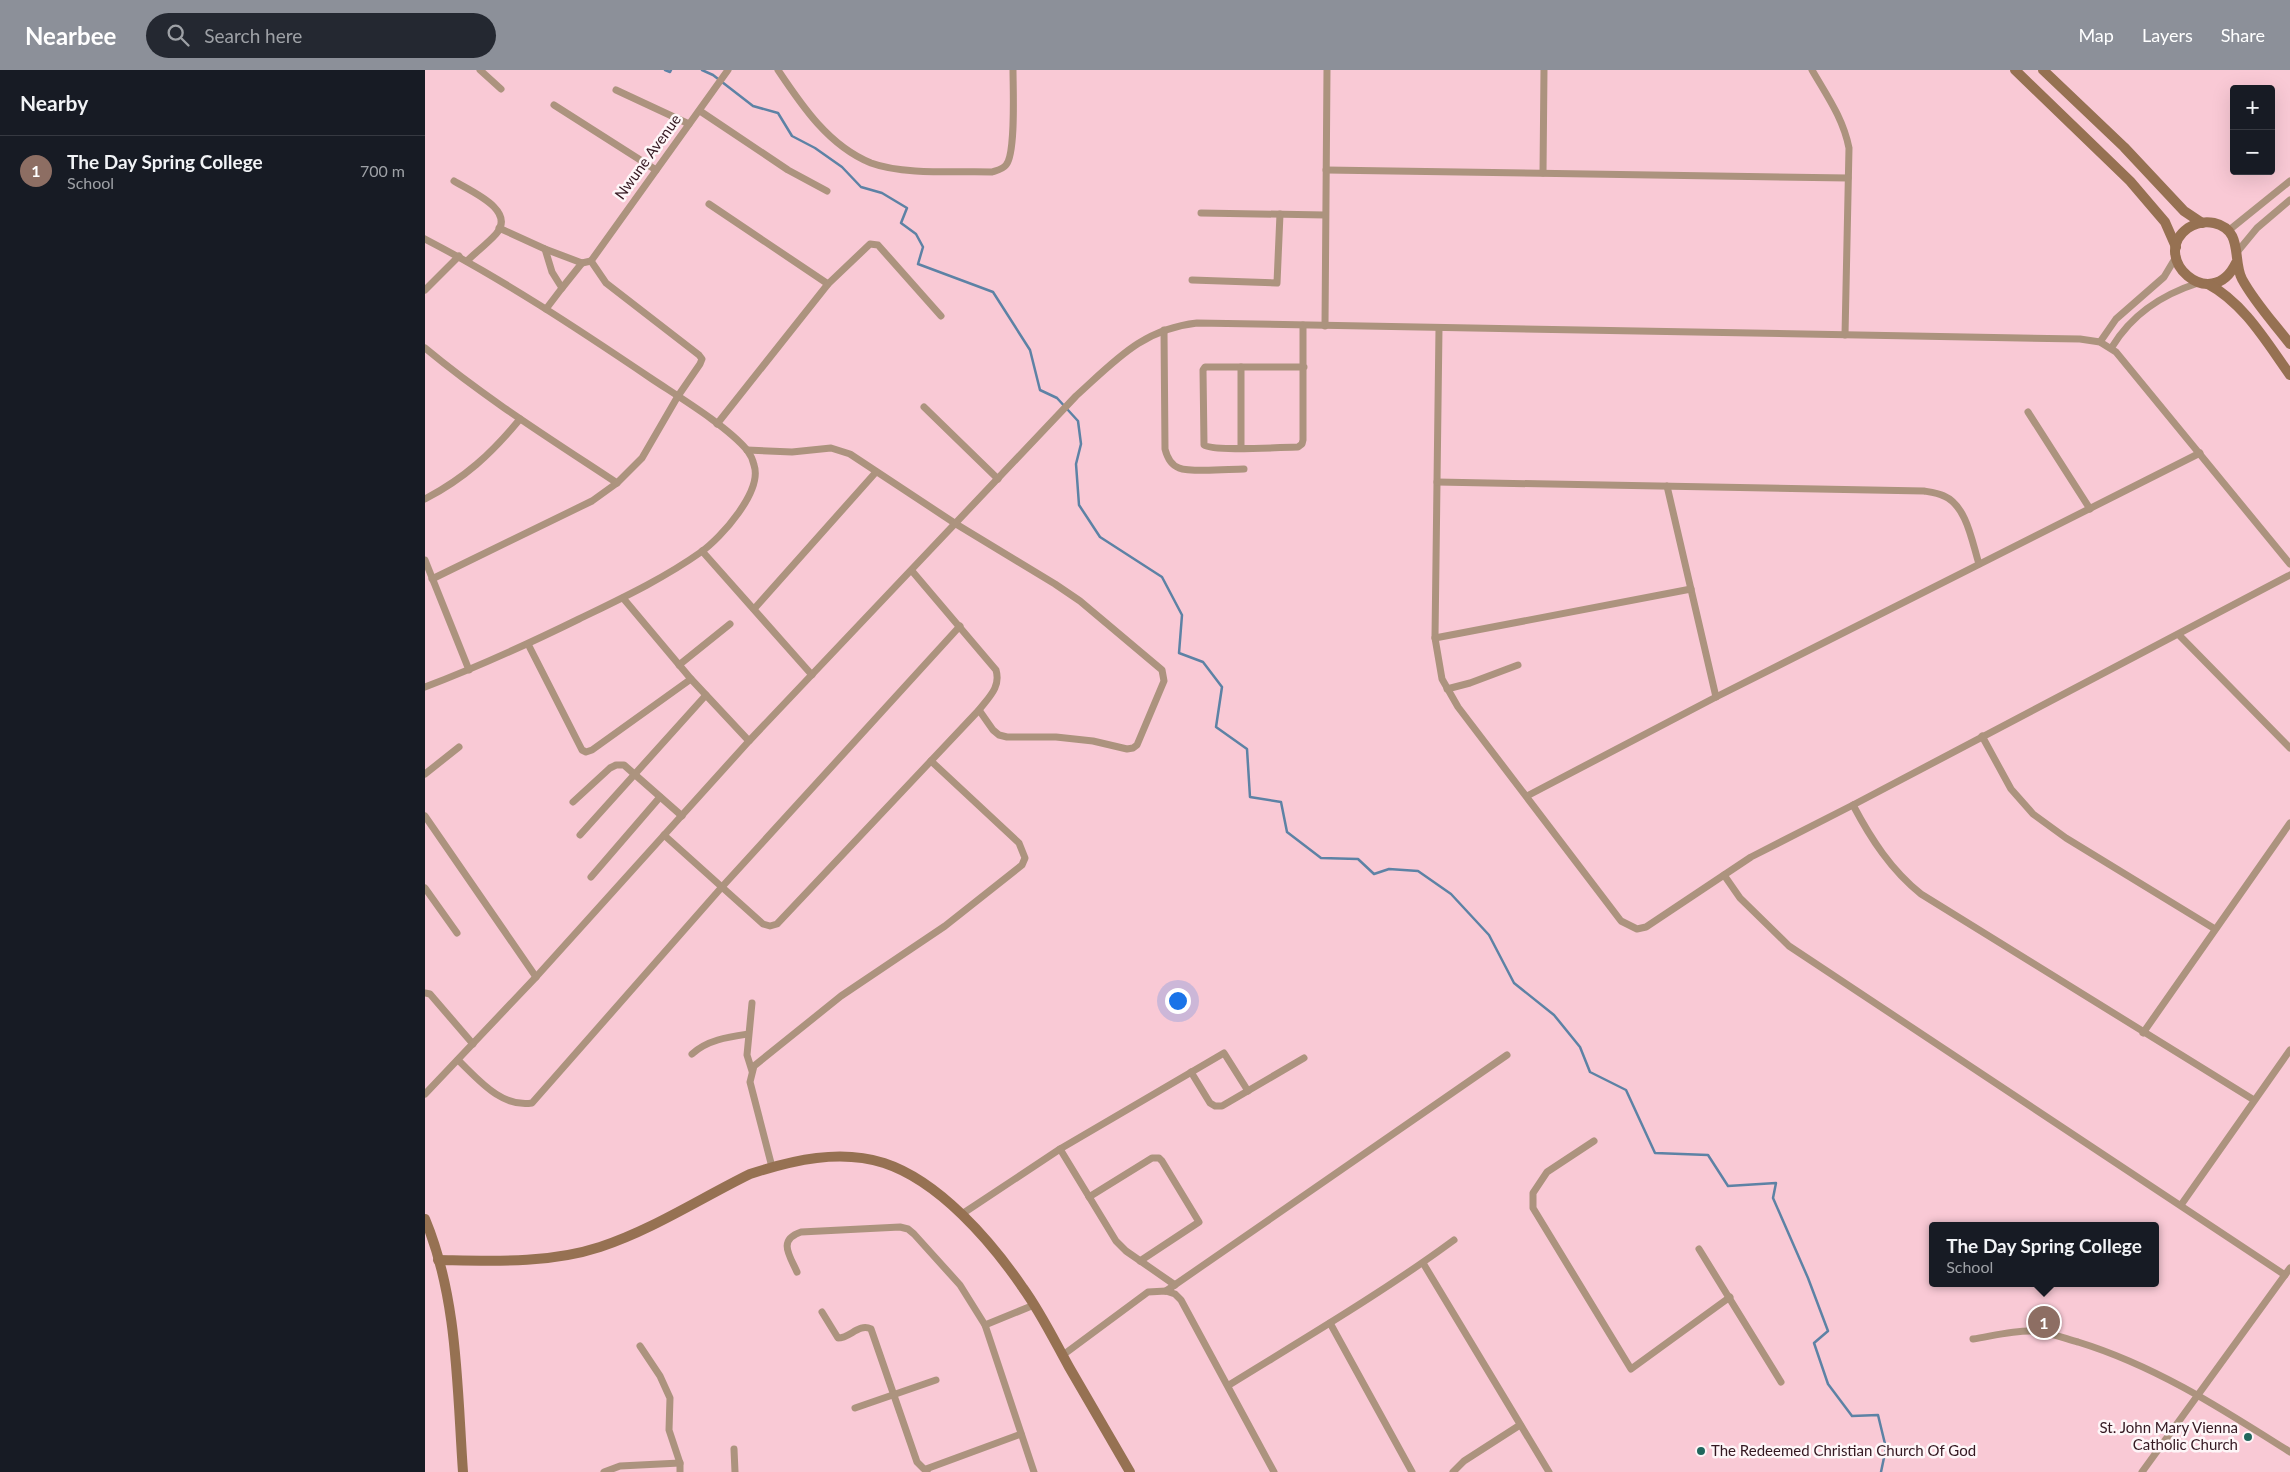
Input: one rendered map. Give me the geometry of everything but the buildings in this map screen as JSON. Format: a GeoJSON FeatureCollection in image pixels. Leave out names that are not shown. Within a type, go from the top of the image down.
{"type":"FeatureCollection","features":[{"type":"Feature","properties":{"kind":"main road"},"geometry":{"type":"LineString","coordinates":[[2015,70],[2086,136],[2136,187],[2170,229],[2183,273],[2219,289],[2235,304],[2290,375]]}},
{"type":"Feature","properties":{"kind":"main road"},"geometry":{"type":"LineString","coordinates":[[2043,70],[2124,147],[2184,211],[2201,222],[2214,223],[2228,231],[2234,238],[2238,251],[2233,270],[2222,280],[2203,283]]}},
{"type":"Feature","properties":{"kind":"main road"},"geometry":{"type":"LineString","coordinates":[[2176,252],[2185,231],[2201,222]]}},
{"type":"Feature","properties":{"kind":"main road"},"geometry":{"type":"LineString","coordinates":[[2236,263],[2248,288],[2290,344]]}},
{"type":"Feature","properties":{"kind":"main road"},"geometry":{"type":"LineString","coordinates":[[438,1260],[503,1261],[583,1252],[622,1238],[750,1174],[772,1167],[810,1158],[837,1156],[861,1158],[884,1163],[903,1171],[924,1184],[962,1214],[1003,1260],[1034,1305],[1130,1472]]}},
{"type":"Feature","properties":{"kind":"main road"},"geometry":{"type":"LineString","coordinates":[[425,1219],[427,1232],[438,1260],[447,1296],[454,1344],[463,1472]]}},
{"type":"Feature","properties":{"kind":"street"},"geometry":{"type":"LineString","coordinates":[[480,70],[501,89]]}},
{"type":"Feature","properties":{"kind":"street","name":"Nwune Avenue"},"geometry":{"type":"LineString","coordinates":[[591,261],[728,70]]}},
{"type":"Feature","properties":{"kind":"street"},"geometry":{"type":"LineString","coordinates":[[778,70],[809,116],[835,139],[872,163],[917,170],[992,172],[1001,169],[1010,159],[1013,70]]}},
{"type":"Feature","properties":{"kind":"street"},"geometry":{"type":"LineString","coordinates":[[1325,326],[1327,70]]}},
{"type":"Feature","properties":{"kind":"street"},"geometry":{"type":"LineString","coordinates":[[1543,173],[1544,70]]}},
{"type":"Feature","properties":{"kind":"street"},"geometry":{"type":"LineString","coordinates":[[1812,70],[1839,114],[1846,131],[1849,148],[1845,335]]}},
{"type":"Feature","properties":{"kind":"street"},"geometry":{"type":"LineString","coordinates":[[616,90],[689,124]]}},
{"type":"Feature","properties":{"kind":"street"},"geometry":{"type":"LineString","coordinates":[[554,105],[656,170]]}},
{"type":"Feature","properties":{"kind":"street"},"geometry":{"type":"LineString","coordinates":[[700,110],[788,170],[827,191]]}},
{"type":"Feature","properties":{"kind":"street"},"geometry":{"type":"LineString","coordinates":[[1326,170],[1848,178]]}},
{"type":"Feature","properties":{"kind":"street"},"geometry":{"type":"LineString","coordinates":[[454,181],[493,205],[499,212],[499,228],[496,234],[467,261]]}},
{"type":"Feature","properties":{"kind":"street"},"geometry":{"type":"LineString","coordinates":[[2228,231],[2290,181]]}},
{"type":"Feature","properties":{"kind":"street"},"geometry":{"type":"LineString","coordinates":[[2238,251],[2257,228],[2290,200]]}},
{"type":"Feature","properties":{"kind":"street"},"geometry":{"type":"LineString","coordinates":[[709,204],[827,284]]}},
{"type":"Feature","properties":{"kind":"street"},"geometry":{"type":"LineString","coordinates":[[1201,213],[1325,215]]}},
{"type":"Feature","properties":{"kind":"street"},"geometry":{"type":"LineString","coordinates":[[1191,280],[1277,283],[1280,214]]}},
{"type":"Feature","properties":{"kind":"street"},"geometry":{"type":"LineString","coordinates":[[432,579],[591,501],[617,483],[642,458],[678,396],[700,364],[701,359],[699,355],[607,283],[591,261],[582,263],[499,228]]}},
{"type":"Feature","properties":{"kind":"street"},"geometry":{"type":"LineString","coordinates":[[425,238],[459,256],[546,309],[678,396],[717,424],[747,450],[756,473],[749,495],[734,518],[702,551],[623,598],[528,644],[425,687]]}},
{"type":"Feature","properties":{"kind":"street"},"geometry":{"type":"LineString","coordinates":[[717,424],[827,284],[870,244],[878,244],[941,316]]}},
{"type":"Feature","properties":{"kind":"street"},"geometry":{"type":"LineString","coordinates":[[545,249],[552,272],[562,288]]}},
{"type":"Feature","properties":{"kind":"street"},"geometry":{"type":"LineString","coordinates":[[2100,342],[2116,319],[2164,277],[2176,252]]}},
{"type":"Feature","properties":{"kind":"street"},"geometry":{"type":"LineString","coordinates":[[425,290],[459,256]]}},
{"type":"Feature","properties":{"kind":"street"},"geometry":{"type":"LineString","coordinates":[[546,309],[582,263]]}},
{"type":"Feature","properties":{"kind":"street"},"geometry":{"type":"LineString","coordinates":[[2112,348],[2130,322],[2147,308],[2168,294],[2203,283]]}},
{"type":"Feature","properties":{"kind":"street"},"geometry":{"type":"LineString","coordinates":[[425,1094],[536,977],[749,741],[1076,396],[1131,346],[1164,330],[1197,323],[2079,339],[2100,342],[2112,348],[2290,564]]}},
{"type":"Feature","properties":{"kind":"street"},"geometry":{"type":"LineString","coordinates":[[1303,325],[1304,366],[1302,444],[1298,447],[1241,448],[1210,448],[1204,445],[1203,370],[1208,366],[1304,366]]}},
{"type":"Feature","properties":{"kind":"street"},"geometry":{"type":"LineString","coordinates":[[1439,328],[1435,638],[1439,668],[1447,689],[1458,707],[1621,921],[1637,929],[1646,927],[1724,875],[1786,838],[2179,635],[2290,575]]}},
{"type":"Feature","properties":{"kind":"street"},"geometry":{"type":"LineString","coordinates":[[1164,330],[1165,449],[1167,456],[1174,465],[1185,470],[1244,470]]}},
{"type":"Feature","properties":{"kind":"street"},"geometry":{"type":"LineString","coordinates":[[425,348],[455,373],[520,419],[617,483]]}},
{"type":"Feature","properties":{"kind":"street"},"geometry":{"type":"LineString","coordinates":[[1241,367],[1241,448]]}},
{"type":"Feature","properties":{"kind":"street"},"geometry":{"type":"LineString","coordinates":[[924,407],[999,479]]}},
{"type":"Feature","properties":{"kind":"street"},"geometry":{"type":"LineString","coordinates":[[2028,412],[2090,509]]}},
{"type":"Feature","properties":{"kind":"street"},"geometry":{"type":"LineString","coordinates":[[425,499],[447,488],[475,467],[496,448],[520,419]]}},
{"type":"Feature","properties":{"kind":"street"},"geometry":{"type":"LineString","coordinates":[[747,450],[792,452],[831,448],[850,454],[956,524],[1080,601],[1162,670],[1164,675],[1164,680],[1137,745],[1133,748],[1127,749],[1093,741],[1056,737],[1007,737],[999,735],[993,730],[979,710]]}},
{"type":"Feature","properties":{"kind":"street"},"geometry":{"type":"LineString","coordinates":[[1527,796],[1716,697],[2200,453]]}},
{"type":"Feature","properties":{"kind":"street"},"geometry":{"type":"LineString","coordinates":[[754,609],[876,472]]}},
{"type":"Feature","properties":{"kind":"street"},"geometry":{"type":"LineString","coordinates":[[1437,482],[1924,491],[1944,496],[1957,506],[1963,516],[1979,564]]}},
{"type":"Feature","properties":{"kind":"street"},"geometry":{"type":"LineString","coordinates":[[1667,486],[1716,697]]}},
{"type":"Feature","properties":{"kind":"street"},"geometry":{"type":"LineString","coordinates":[[702,551],[812,675]]}},
{"type":"Feature","properties":{"kind":"street"},"geometry":{"type":"LineString","coordinates":[[425,560],[469,670]]}},
{"type":"Feature","properties":{"kind":"street"},"geometry":{"type":"LineString","coordinates":[[664,835],[763,924],[770,926],[777,924],[979,710],[997,687],[998,678],[996,670],[912,571]]}},
{"type":"Feature","properties":{"kind":"street"},"geometry":{"type":"LineString","coordinates":[[1435,638],[1691,589]]}},
{"type":"Feature","properties":{"kind":"street"},"geometry":{"type":"LineString","coordinates":[[623,598],[691,679],[749,741]]}},
{"type":"Feature","properties":{"kind":"street"},"geometry":{"type":"LineString","coordinates":[[679,665],[731,624]]}},
{"type":"Feature","properties":{"kind":"street"},"geometry":{"type":"LineString","coordinates":[[458,1060],[489,1089],[505,1099],[522,1104],[532,1102],[721,888],[960,626]]}},
{"type":"Feature","properties":{"kind":"street"},"geometry":{"type":"LineString","coordinates":[[2179,635],[2290,748]]}},
{"type":"Feature","properties":{"kind":"street"},"geometry":{"type":"LineString","coordinates":[[528,644],[583,750],[587,752],[691,679]]}},
{"type":"Feature","properties":{"kind":"street"},"geometry":{"type":"LineString","coordinates":[[1447,689],[1519,665]]}},
{"type":"Feature","properties":{"kind":"street"},"geometry":{"type":"LineString","coordinates":[[580,835],[706,695]]}},
{"type":"Feature","properties":{"kind":"street"},"geometry":{"type":"LineString","coordinates":[[1982,736],[2011,788],[2033,814],[2066,838],[2215,929]]}},
{"type":"Feature","properties":{"kind":"street"},"geometry":{"type":"LineString","coordinates":[[425,774],[459,747]]}},
{"type":"Feature","properties":{"kind":"street"},"geometry":{"type":"LineString","coordinates":[[772,1167],[751,1082],[754,1066],[841,996],[945,926],[1022,866],[1025,858],[1019,843],[931,761]]}},
{"type":"Feature","properties":{"kind":"street"},"geometry":{"type":"LineString","coordinates":[[573,802],[616,765],[624,765],[682,816]]}},
{"type":"Feature","properties":{"kind":"street"},"geometry":{"type":"LineString","coordinates":[[591,877],[660,797]]}},
{"type":"Feature","properties":{"kind":"street"},"geometry":{"type":"LineString","coordinates":[[1853,805],[1895,870],[1921,894],[2254,1100]]}},
{"type":"Feature","properties":{"kind":"street"},"geometry":{"type":"LineString","coordinates":[[425,816],[536,977]]}},
{"type":"Feature","properties":{"kind":"street"},"geometry":{"type":"LineString","coordinates":[[2143,1033],[2290,823]]}},
{"type":"Feature","properties":{"kind":"street"},"geometry":{"type":"LineString","coordinates":[[1724,875],[1740,898],[1789,946],[2285,1275]]}},
{"type":"Feature","properties":{"kind":"street"},"geometry":{"type":"LineString","coordinates":[[425,888],[457,933]]}},
{"type":"Feature","properties":{"kind":"street"},"geometry":{"type":"LineString","coordinates":[[425,993],[430,994],[473,1044]]}},
{"type":"Feature","properties":{"kind":"street"},"geometry":{"type":"LineString","coordinates":[[752,1003],[747,1055],[752,1071]]}},
{"type":"Feature","properties":{"kind":"street"},"geometry":{"type":"LineString","coordinates":[[693,1054],[701,1046],[717,1040],[748,1034]]}},
{"type":"Feature","properties":{"kind":"street"},"geometry":{"type":"LineString","coordinates":[[2181,1205],[2290,1050]]}},
{"type":"Feature","properties":{"kind":"street"},"geometry":{"type":"LineString","coordinates":[[962,1214],[1060,1149],[1224,1053],[1248,1091]]}},
{"type":"Feature","properties":{"kind":"street"},"geometry":{"type":"LineString","coordinates":[[1166,1291],[1507,1055]]}},
{"type":"Feature","properties":{"kind":"street"},"geometry":{"type":"LineString","coordinates":[[1191,1072],[1210,1103],[1215,1106],[1222,1106],[1304,1058]]}},
{"type":"Feature","properties":{"kind":"street"},"geometry":{"type":"LineString","coordinates":[[1594,1141],[1547,1172],[1533,1193],[1533,1208],[1631,1369],[1730,1297]]}},
{"type":"Feature","properties":{"kind":"street"},"geometry":{"type":"LineString","coordinates":[[1060,1149],[1116,1241],[1140,1261],[1175,1285]]}},
{"type":"Feature","properties":{"kind":"street"},"geometry":{"type":"LineString","coordinates":[[1089,1197],[1152,1158],[1162,1160],[1199,1222],[1140,1261]]}},
{"type":"Feature","properties":{"kind":"street"},"geometry":{"type":"LineString","coordinates":[[797,1272],[787,1249],[788,1241],[793,1235],[801,1232],[890,1227],[909,1229],[960,1285],[985,1325],[1034,1472]]}},
{"type":"Feature","properties":{"kind":"street"},"geometry":{"type":"LineString","coordinates":[[1229,1385],[1330,1323],[1423,1263],[1454,1240]]}},
{"type":"Feature","properties":{"kind":"street"},"geometry":{"type":"LineString","coordinates":[[1699,1249],[1781,1382]]}},
{"type":"Feature","properties":{"kind":"street"},"geometry":{"type":"LineString","coordinates":[[1423,1263],[1549,1472]]}},
{"type":"Feature","properties":{"kind":"street"},"geometry":{"type":"LineString","coordinates":[[2142,1472],[2290,1268]]}},
{"type":"Feature","properties":{"kind":"street"},"geometry":{"type":"LineString","coordinates":[[1063,1355],[1148,1292],[1166,1291],[1175,1294],[1181,1300],[1229,1385],[1274,1472]]}},
{"type":"Feature","properties":{"kind":"street"},"geometry":{"type":"LineString","coordinates":[[985,1325],[1034,1305]]}},
{"type":"Feature","properties":{"kind":"street"},"geometry":{"type":"LineString","coordinates":[[822,1312],[838,1338],[842,1338],[861,1328],[871,1329],[917,1462],[926,1470],[1021,1434]]}},
{"type":"Feature","properties":{"kind":"street"},"geometry":{"type":"LineString","coordinates":[[1330,1323],[1412,1472]]}},
{"type":"Feature","properties":{"kind":"street"},"geometry":{"type":"LineString","coordinates":[[1973,1340],[2032,1331],[2056,1336],[2131,1361],[2199,1394],[2290,1452]]}},
{"type":"Feature","properties":{"kind":"street"},"geometry":{"type":"LineString","coordinates":[[640,1346],[660,1376],[670,1398],[669,1430],[680,1463],[680,1472]]}},
{"type":"Feature","properties":{"kind":"street"},"geometry":{"type":"LineString","coordinates":[[855,1408],[936,1380]]}},
{"type":"Feature","properties":{"kind":"street"},"geometry":{"type":"LineString","coordinates":[[1453,1472],[1464,1461],[1520,1425]]}},
{"type":"Feature","properties":{"kind":"street"},"geometry":{"type":"LineString","coordinates":[[734,1449],[735,1472]]}},
{"type":"Feature","properties":{"kind":"street"},"geometry":{"type":"LineString","coordinates":[[604,1472],[620,1466],[680,1463]]}},
{"type":"Feature","properties":{"kind":"waterway"},"geometry":{"type":"LineString","coordinates":[[665,70],[670,72],[671,70]]}},
{"type":"Feature","properties":{"kind":"waterway"},"geometry":{"type":"LineString","coordinates":[[702,70],[713,75],[753,106],[778,113],[792,136],[815,148],[842,167],[861,187],[882,193],[907,208],[901,223],[916,234],[923,247],[918,264],[993,292],[1030,350],[1040,390],[1057,398],[1078,421],[1081,444],[1076,464],[1079,505],[1100,537],[1162,577],[1182,615],[1179,653],[1203,662],[1222,687],[1216,727],[1247,749],[1250,797],[1281,802],[1287,832],[1321,858],[1358,859],[1374,874],[1389,869],[1418,871],[1451,894],[1489,935],[1514,983],[1554,1015],[1580,1047],[1590,1072],[1626,1090],[1655,1153],[1708,1155],[1728,1186],[1776,1183],[1773,1198],[1808,1278],[1828,1331],[1814,1343],[1828,1384],[1852,1416],[1878,1415],[1886,1448],[1881,1472]]}},
{"type":"Feature","properties":{"kind":"place","name":"The Day Spring College"},"geometry":{"type":"Point","coordinates":[2044,1322]}},
{"type":"Feature","properties":{"kind":"place","name":"St. John Mary Vienna Catholic Church"},"geometry":{"type":"Point","coordinates":[2248,1437]}},
{"type":"Feature","properties":{"kind":"place","name":"The Redeemed Christian Church Of God"},"geometry":{"type":"Point","coordinates":[1701,1451]}}]}
